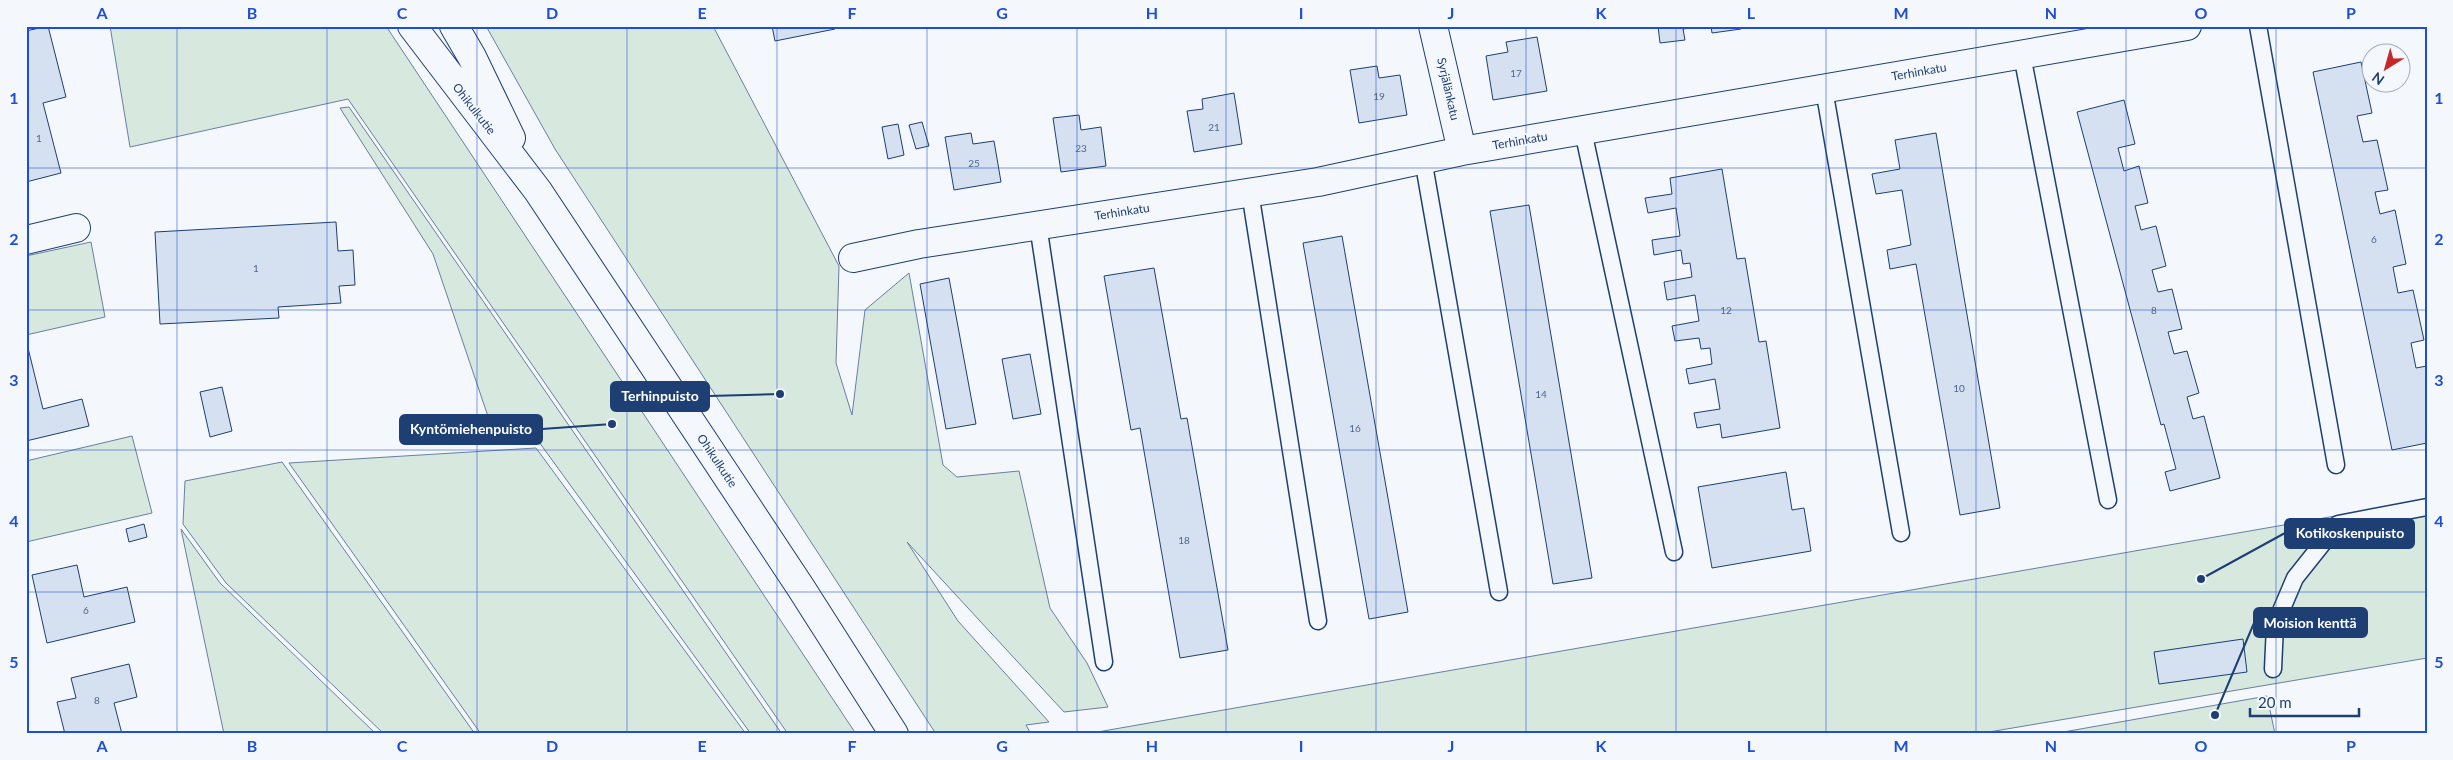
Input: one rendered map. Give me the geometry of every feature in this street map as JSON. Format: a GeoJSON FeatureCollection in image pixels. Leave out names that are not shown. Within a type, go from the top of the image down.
{"type":"FeatureCollection","features":[{"type":"Feature","properties":{"kind":"street","name":"Ohikulkutie"},"geometry":{"type":"LineString","coordinates":[[412,26],[538,191],[801,588],[894,734]]}},
{"type":"Feature","properties":{"kind":"street","name":"Ohikulkutie"},"geometry":{"type":"LineString","coordinates":[[454,26],[472,57],[538,191]]}},
{"type":"Feature","properties":{"kind":"street","name":"Syrjälänkatu"},"geometry":{"type":"LineString","coordinates":[[1434,26],[1462,151]]}},
{"type":"Feature","properties":{"kind":"street","name":"Terhinkatu"},"geometry":{"type":"LineString","coordinates":[[854,258],[919,244],[1318,182],[1462,151],[2187,26]]}},
{"type":"Feature","properties":{"kind":"street"},"geometry":{"type":"LineString","coordinates":[[26,240],[76,228]]}},
{"type":"Feature","properties":{"kind":"lane"},"geometry":{"type":"LineString","coordinates":[[2258,26],[2336,465]]}},
{"type":"Feature","properties":{"kind":"lane"},"geometry":{"type":"LineString","coordinates":[[2022,55],[2108,500]]}},
{"type":"Feature","properties":{"kind":"lane"},"geometry":{"type":"LineString","coordinates":[[1824,89],[1901,533]]}},
{"type":"Feature","properties":{"kind":"lane"},"geometry":{"type":"LineString","coordinates":[[1583,131],[1674,552]]}},
{"type":"Feature","properties":{"kind":"lane"},"geometry":{"type":"LineString","coordinates":[[1423,160],[1499,592]]}},
{"type":"Feature","properties":{"kind":"lane"},"geometry":{"type":"LineString","coordinates":[[1250,192],[1318,621]]}},
{"type":"Feature","properties":{"kind":"lane"},"geometry":{"type":"LineString","coordinates":[[1038,225],[1104,662]]}},
{"type":"Feature","properties":{"kind":"lane"},"geometry":{"type":"LineString","coordinates":[[2273,669],[2275,625],[2295,578],[2338,524],[2427,507]]}},
{"type":"Feature","properties":{"kind":"shaded area"},"geometry":{"type":"Polygon","coordinates":[[[110,26],[386,26],[856,734],[788,734],[348,99],[130,147],[110,26]]]}},
{"type":"Feature","properties":{"kind":"shaded area"},"geometry":{"type":"Polygon","coordinates":[[[486,26],[713,26],[839,266],[836,363],[852,415],[865,310],[909,273],[943,465],[957,477],[1019,471],[1050,608],[1087,663],[1108,707],[1064,712],[907,542],[958,621],[1049,722],[1026,725],[1031,734],[936,734],[555,149],[486,26]]]}},
{"type":"Feature","properties":{"kind":"shaded area"},"geometry":{"type":"Polygon","coordinates":[[[349,107],[782,734],[751,734],[539,442],[496,440],[433,254],[340,108],[349,107]]]}},
{"type":"Feature","properties":{"kind":"shaded area"},"geometry":{"type":"Polygon","coordinates":[[[91,242],[105,317],[26,335],[26,256],[91,242]]]}},
{"type":"Feature","properties":{"kind":"shaded area"},"geometry":{"type":"Polygon","coordinates":[[[132,436],[152,513],[26,542],[26,461],[132,436]]]}},
{"type":"Feature","properties":{"kind":"shaded area"},"geometry":{"type":"Polygon","coordinates":[[[536,448],[746,734],[481,734],[289,463],[536,448]]]}},
{"type":"Feature","properties":{"kind":"shaded area"},"geometry":{"type":"Polygon","coordinates":[[[282,462],[475,734],[384,734],[226,583],[183,524],[185,481],[282,462]]]}},
{"type":"Feature","properties":{"kind":"shaded area"},"geometry":{"type":"Polygon","coordinates":[[[2427,500],[2427,658],[1977,734],[1086,734],[2427,500]]]}},
{"type":"Feature","properties":{"kind":"shaded area"},"geometry":{"type":"Polygon","coordinates":[[[181,529],[220,583],[376,734],[224,734],[181,529]]]}},
{"type":"Feature","properties":{"kind":"shaded area"},"geometry":{"type":"Polygon","coordinates":[[[2267,696],[2275,734],[2052,734],[2267,696]]]}},
{"type":"Feature","properties":{"kind":"building"},"geometry":{"type":"Polygon","coordinates":[[[48,26],[66,97],[43,103],[61,173],[26,182],[26,31],[48,26]]]}},
{"type":"Feature","properties":{"kind":"building"},"geometry":{"type":"Polygon","coordinates":[[[772,26],[834,26],[835,29],[775,41],[772,26]]]}},
{"type":"Feature","properties":{"kind":"building"},"geometry":{"type":"Polygon","coordinates":[[[1658,26],[1703,26],[1683,29],[1685,40],[1660,43],[1658,26]]]}},
{"type":"Feature","properties":{"kind":"building"},"geometry":{"type":"Polygon","coordinates":[[[1711,26],[1740,26],[1741,29],[1712,33],[1711,26]]]}},
{"type":"Feature","properties":{"kind":"building"},"geometry":{"type":"Polygon","coordinates":[[[1537,37],[1547,91],[1493,100],[1486,56],[1508,52],[1506,42],[1537,37]]]}},
{"type":"Feature","properties":{"kind":"building"},"geometry":{"type":"Polygon","coordinates":[[[2360,62],[2360,92],[2367,92],[2372,113],[2357,116],[2363,142],[2377,140],[2388,190],[2375,192],[2380,214],[2395,210],[2406,264],[2393,267],[2398,293],[2413,290],[2424,340],[2411,343],[2416,368],[2427,366],[2427,443],[2392,450],[2313,72],[2360,62]]]}},
{"type":"Feature","properties":{"kind":"building"},"geometry":{"type":"Polygon","coordinates":[[[1377,66],[1379,78],[1400,75],[1407,115],[1359,123],[1350,70],[1377,66]]]}},
{"type":"Feature","properties":{"kind":"building"},"geometry":{"type":"Polygon","coordinates":[[[1234,93],[1242,144],[1194,152],[1187,111],[1203,109],[1202,99],[1234,93]]]}},
{"type":"Feature","properties":{"kind":"building"},"geometry":{"type":"Polygon","coordinates":[[[2124,100],[2135,144],[2118,148],[2124,171],[2139,166],[2148,203],[2135,206],[2141,230],[2156,226],[2166,266],[2152,270],[2158,292],[2172,289],[2182,329],[2168,332],[2174,354],[2187,351],[2199,393],[2187,397],[2193,419],[2204,416],[2220,478],[2170,491],[2165,472],[2176,469],[2164,424],[2161,425],[2077,112],[2124,100]]]}},
{"type":"Feature","properties":{"kind":"building"},"geometry":{"type":"Polygon","coordinates":[[[1079,115],[1081,130],[1101,127],[1106,166],[1061,172],[1053,118],[1079,115]]]}},
{"type":"Feature","properties":{"kind":"building"},"geometry":{"type":"Polygon","coordinates":[[[922,122],[929,146],[916,149],[909,125],[922,122]]]}},
{"type":"Feature","properties":{"kind":"building"},"geometry":{"type":"Polygon","coordinates":[[[898,124],[904,155],[888,159],[882,127],[898,124]]]}},
{"type":"Feature","properties":{"kind":"building"},"geometry":{"type":"Polygon","coordinates":[[[971,133],[973,144],[994,141],[1001,182],[954,190],[945,137],[971,133]]]}},
{"type":"Feature","properties":{"kind":"building"},"geometry":{"type":"Polygon","coordinates":[[[1936,133],[2000,508],[1960,515],[1916,264],[1890,269],[1887,250],[1911,245],[1902,190],[1876,194],[1872,174],[1900,169],[1895,140],[1936,133]]]}},
{"type":"Feature","properties":{"kind":"building"},"geometry":{"type":"Polygon","coordinates":[[[1722,169],[1737,259],[1745,258],[1759,342],[1766,341],[1780,428],[1722,438],[1720,424],[1697,428],[1694,413],[1720,409],[1715,379],[1689,384],[1686,369],[1712,364],[1710,348],[1701,349],[1699,338],[1675,341],[1672,326],[1699,321],[1695,295],[1667,300],[1664,282],[1692,277],[1690,263],[1683,264],[1681,250],[1654,255],[1652,240],[1680,236],[1676,208],[1648,213],[1645,198],[1672,194],[1670,178],[1722,169]]]}},
{"type":"Feature","properties":{"kind":"building"},"geometry":{"type":"Polygon","coordinates":[[[1529,205],[1592,578],[1553,584],[1490,211],[1529,205]]]}},
{"type":"Feature","properties":{"kind":"building"},"geometry":{"type":"Polygon","coordinates":[[[336,222],[338,251],[353,250],[355,285],[339,286],[341,303],[278,307],[279,318],[160,324],[155,232],[336,222]]]}},
{"type":"Feature","properties":{"kind":"building"},"geometry":{"type":"Polygon","coordinates":[[[1342,236],[1408,612],[1369,619],[1303,243],[1342,236]]]}},
{"type":"Feature","properties":{"kind":"building"},"geometry":{"type":"Polygon","coordinates":[[[1154,268],[1181,419],[1187,418],[1228,650],[1180,658],[1140,428],[1131,430],[1104,276],[1154,268]]]}},
{"type":"Feature","properties":{"kind":"building"},"geometry":{"type":"Polygon","coordinates":[[[949,278],[976,424],[946,429],[920,284],[949,278]]]}},
{"type":"Feature","properties":{"kind":"building"},"geometry":{"type":"Polygon","coordinates":[[[26,348],[28,348],[43,409],[82,399],[89,426],[26,441],[26,348]]]}},
{"type":"Feature","properties":{"kind":"building"},"geometry":{"type":"Polygon","coordinates":[[[1030,354],[1041,414],[1013,419],[1002,359],[1030,354]]]}},
{"type":"Feature","properties":{"kind":"building"},"geometry":{"type":"Polygon","coordinates":[[[222,387],[232,431],[210,437],[200,392],[222,387]]]}},
{"type":"Feature","properties":{"kind":"building"},"geometry":{"type":"Polygon","coordinates":[[[1786,472],[1792,510],[1804,508],[1811,551],[1712,568],[1698,487],[1786,472]]]}},
{"type":"Feature","properties":{"kind":"building"},"geometry":{"type":"Polygon","coordinates":[[[144,524],[147,537],[129,542],[126,529],[144,524]]]}},
{"type":"Feature","properties":{"kind":"building"},"geometry":{"type":"Polygon","coordinates":[[[77,565],[84,597],[127,587],[135,622],[47,643],[32,575],[77,565]]]}},
{"type":"Feature","properties":{"kind":"building"},"geometry":{"type":"Polygon","coordinates":[[[2243,639],[2247,672],[2159,684],[2154,652],[2243,639]]]}},
{"type":"Feature","properties":{"kind":"building"},"geometry":{"type":"Polygon","coordinates":[[[129,664],[137,697],[114,703],[122,734],[65,734],[57,702],[76,698],[71,678],[129,664]]]}},
{"type":"Feature","properties":{"kind":"place","name":"Terhinpuisto"},"geometry":{"type":"Point","coordinates":[780,394]}},
{"type":"Feature","properties":{"kind":"place","name":"Kyntömiehenpuisto"},"geometry":{"type":"Point","coordinates":[612,424]}},
{"type":"Feature","properties":{"kind":"place","name":"Kotikoskenpuisto"},"geometry":{"type":"Point","coordinates":[2201,579]}},
{"type":"Feature","properties":{"kind":"place","name":"Moision kenttä"},"geometry":{"type":"Point","coordinates":[2215,715]}}]}
